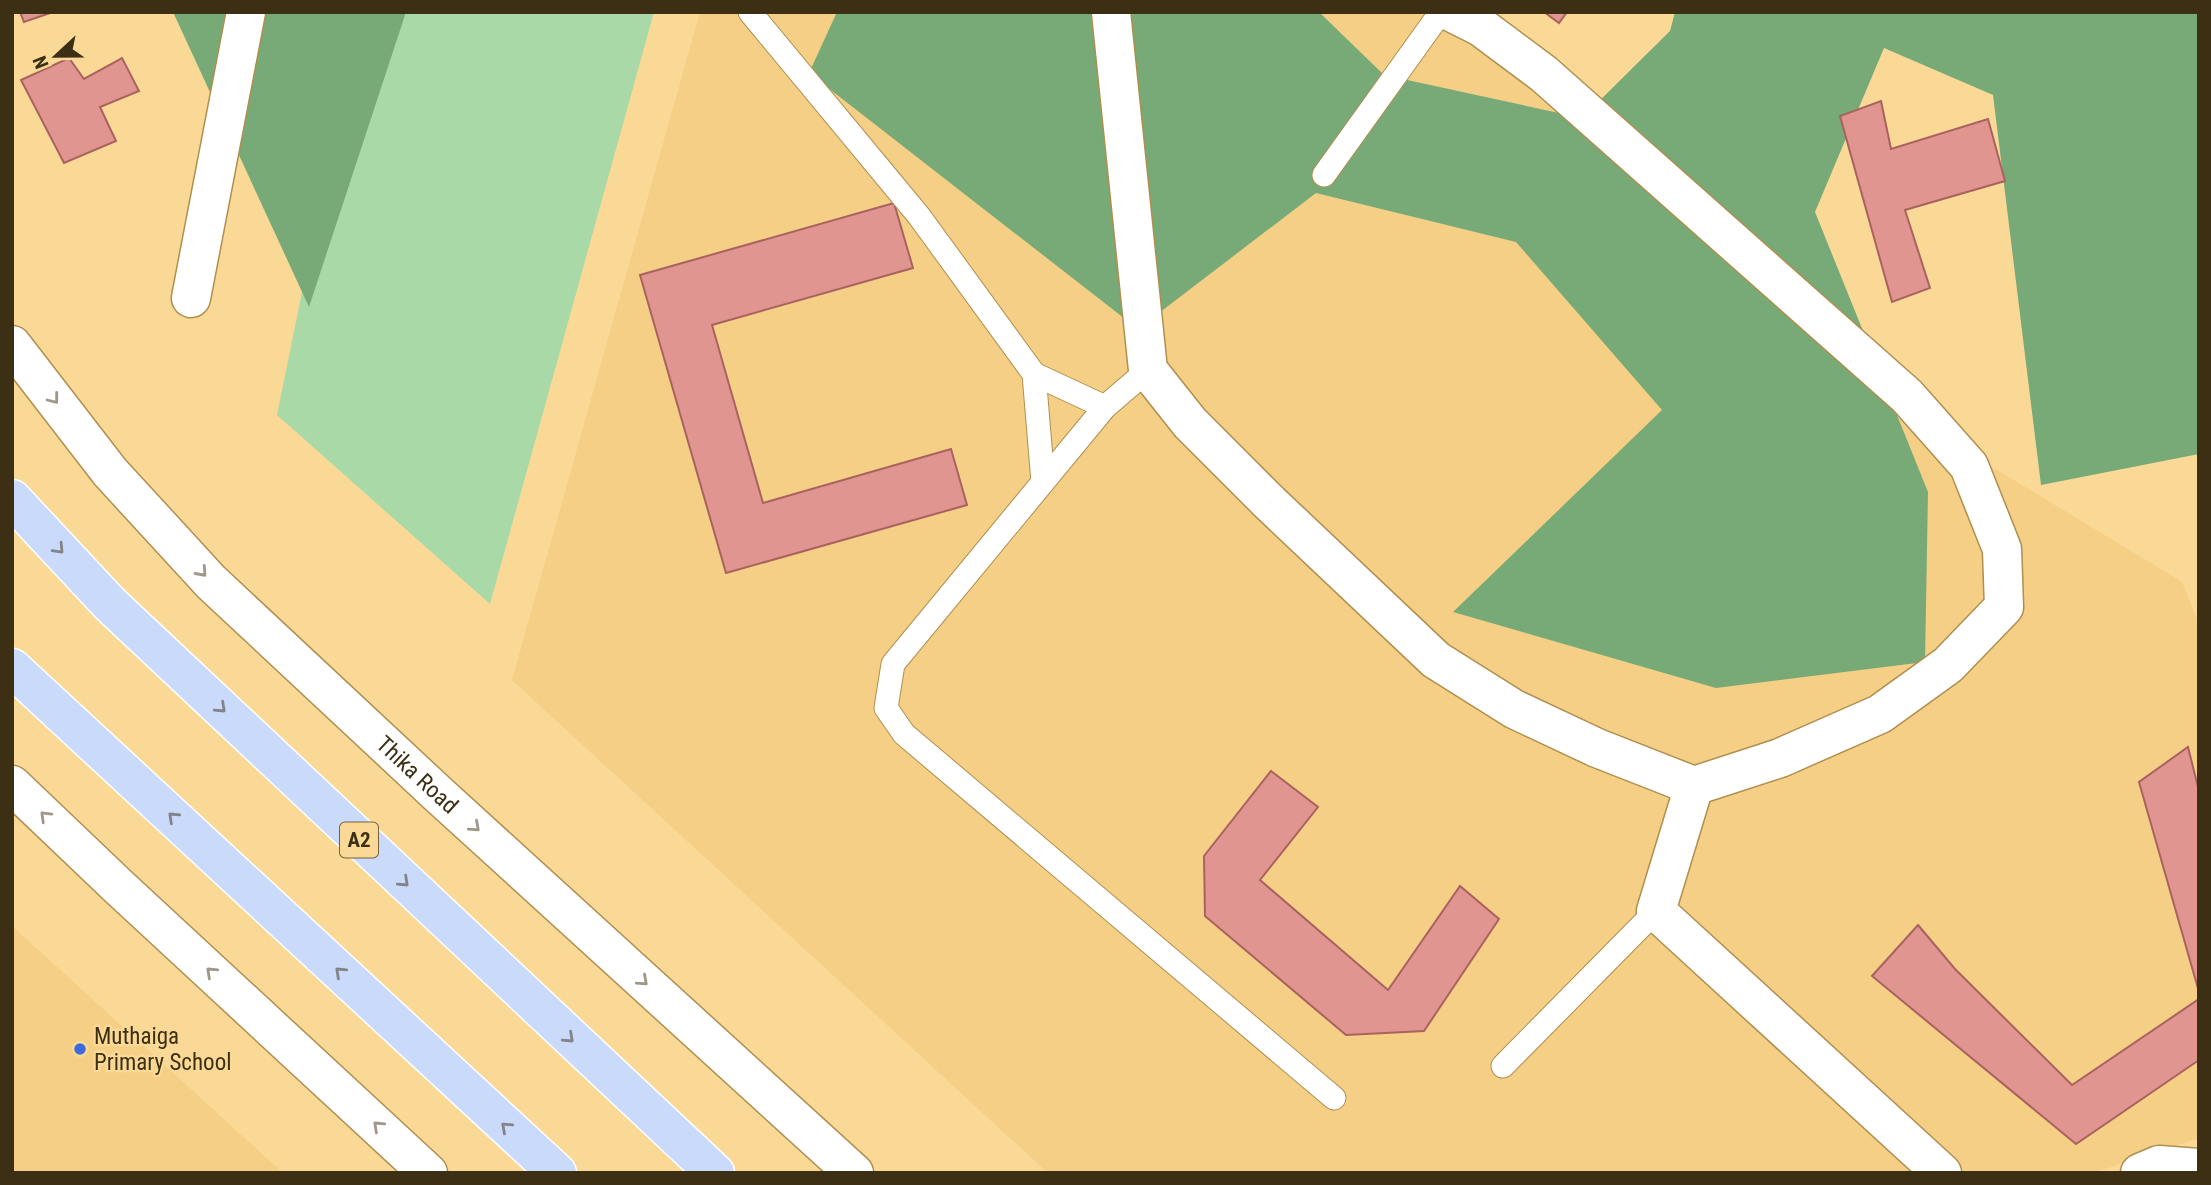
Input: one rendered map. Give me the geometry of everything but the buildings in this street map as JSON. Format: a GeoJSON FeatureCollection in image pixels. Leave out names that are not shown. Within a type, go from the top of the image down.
{"type":"FeatureCollection","features":[{"type":"Feature","properties":{"kind":"highway","name":"A2"},"geometry":{"type":"LineString","coordinates":[[12,499],[110,604],[715,1173]]}},
{"type":"Feature","properties":{"kind":"highway"},"geometry":{"type":"LineString","coordinates":[[12,668],[557,1173]]}},
{"type":"Feature","properties":{"kind":"street"},"geometry":{"type":"LineString","coordinates":[[191,298],[246,12]]}},
{"type":"Feature","properties":{"kind":"street"},"geometry":{"type":"LineString","coordinates":[[1111,12],[1148,370],[1191,423],[1270,503],[1436,660],[1514,709],[1597,748],[1694,786],[1780,758],[1880,714],[1948,666],[2004,607],[2002,549],[1969,466],[1907,396],[1544,74],[1481,27],[1451,12]]}},
{"type":"Feature","properties":{"kind":"street","name":"Thika Road"},"geometry":{"type":"LineString","coordinates":[[12,345],[110,472],[211,582],[428,785],[854,1173]]}},
{"type":"Feature","properties":{"kind":"street"},"geometry":{"type":"LineString","coordinates":[[12,785],[428,1173]]}},
{"type":"Feature","properties":{"kind":"street"},"geometry":{"type":"LineString","coordinates":[[1694,786],[1656,911],[1942,1173]]}},
{"type":"Feature","properties":{"kind":"street"},"geometry":{"type":"LineString","coordinates":[[2140,1173],[2159,1165],[2199,1168]]}},
{"type":"Feature","properties":{"kind":"lane"},"geometry":{"type":"LineString","coordinates":[[750,12],[919,216],[1034,374],[1105,407]]}},
{"type":"Feature","properties":{"kind":"lane"},"geometry":{"type":"LineString","coordinates":[[1324,175],[1441,12]]}},
{"type":"Feature","properties":{"kind":"lane"},"geometry":{"type":"LineString","coordinates":[[1148,370],[1105,407],[893,664],[886,708],[904,734],[1334,1098]]}},
{"type":"Feature","properties":{"kind":"lane"},"geometry":{"type":"LineString","coordinates":[[1034,374],[1043,482]]}},
{"type":"Feature","properties":{"kind":"lane"},"geometry":{"type":"LineString","coordinates":[[1503,1066],[1656,911]]}},
{"type":"Feature","properties":{"kind":"shaded area"},"geometry":{"type":"Polygon","coordinates":[[[700,12],[1418,12],[1473,33],[1915,420],[2182,582],[2199,624],[2199,1138],[2093,1173],[1048,1173],[512,680],[700,12]]]}},
{"type":"Feature","properties":{"kind":"shaded area","name":"Muthaiga Primary School"},"geometry":{"type":"Polygon","coordinates":[[[12,926],[283,1173],[12,1173],[12,926]]]}},
{"type":"Feature","properties":{"kind":"green space"},"geometry":{"type":"Polygon","coordinates":[[[173,12],[406,12],[309,307],[173,12]]]}},
{"type":"Feature","properties":{"kind":"green space"},"geometry":{"type":"Polygon","coordinates":[[[359,12],[654,12],[490,604],[277,415],[359,12]]]}},
{"type":"Feature","properties":{"kind":"green space"},"geometry":{"type":"Polygon","coordinates":[[[837,12],[1319,12],[1384,75],[1582,118],[1670,31],[1675,12],[2199,12],[2199,454],[2041,485],[1993,95],[1884,48],[1815,212],[1928,492],[1925,662],[1716,688],[1453,612],[1662,410],[1516,242],[1316,193],[1138,329],[809,73],[837,12]]]}},
{"type":"Feature","properties":{"kind":"place","name":"Muthaiga Primary School"},"geometry":{"type":"Point","coordinates":[80,1049]}}]}
